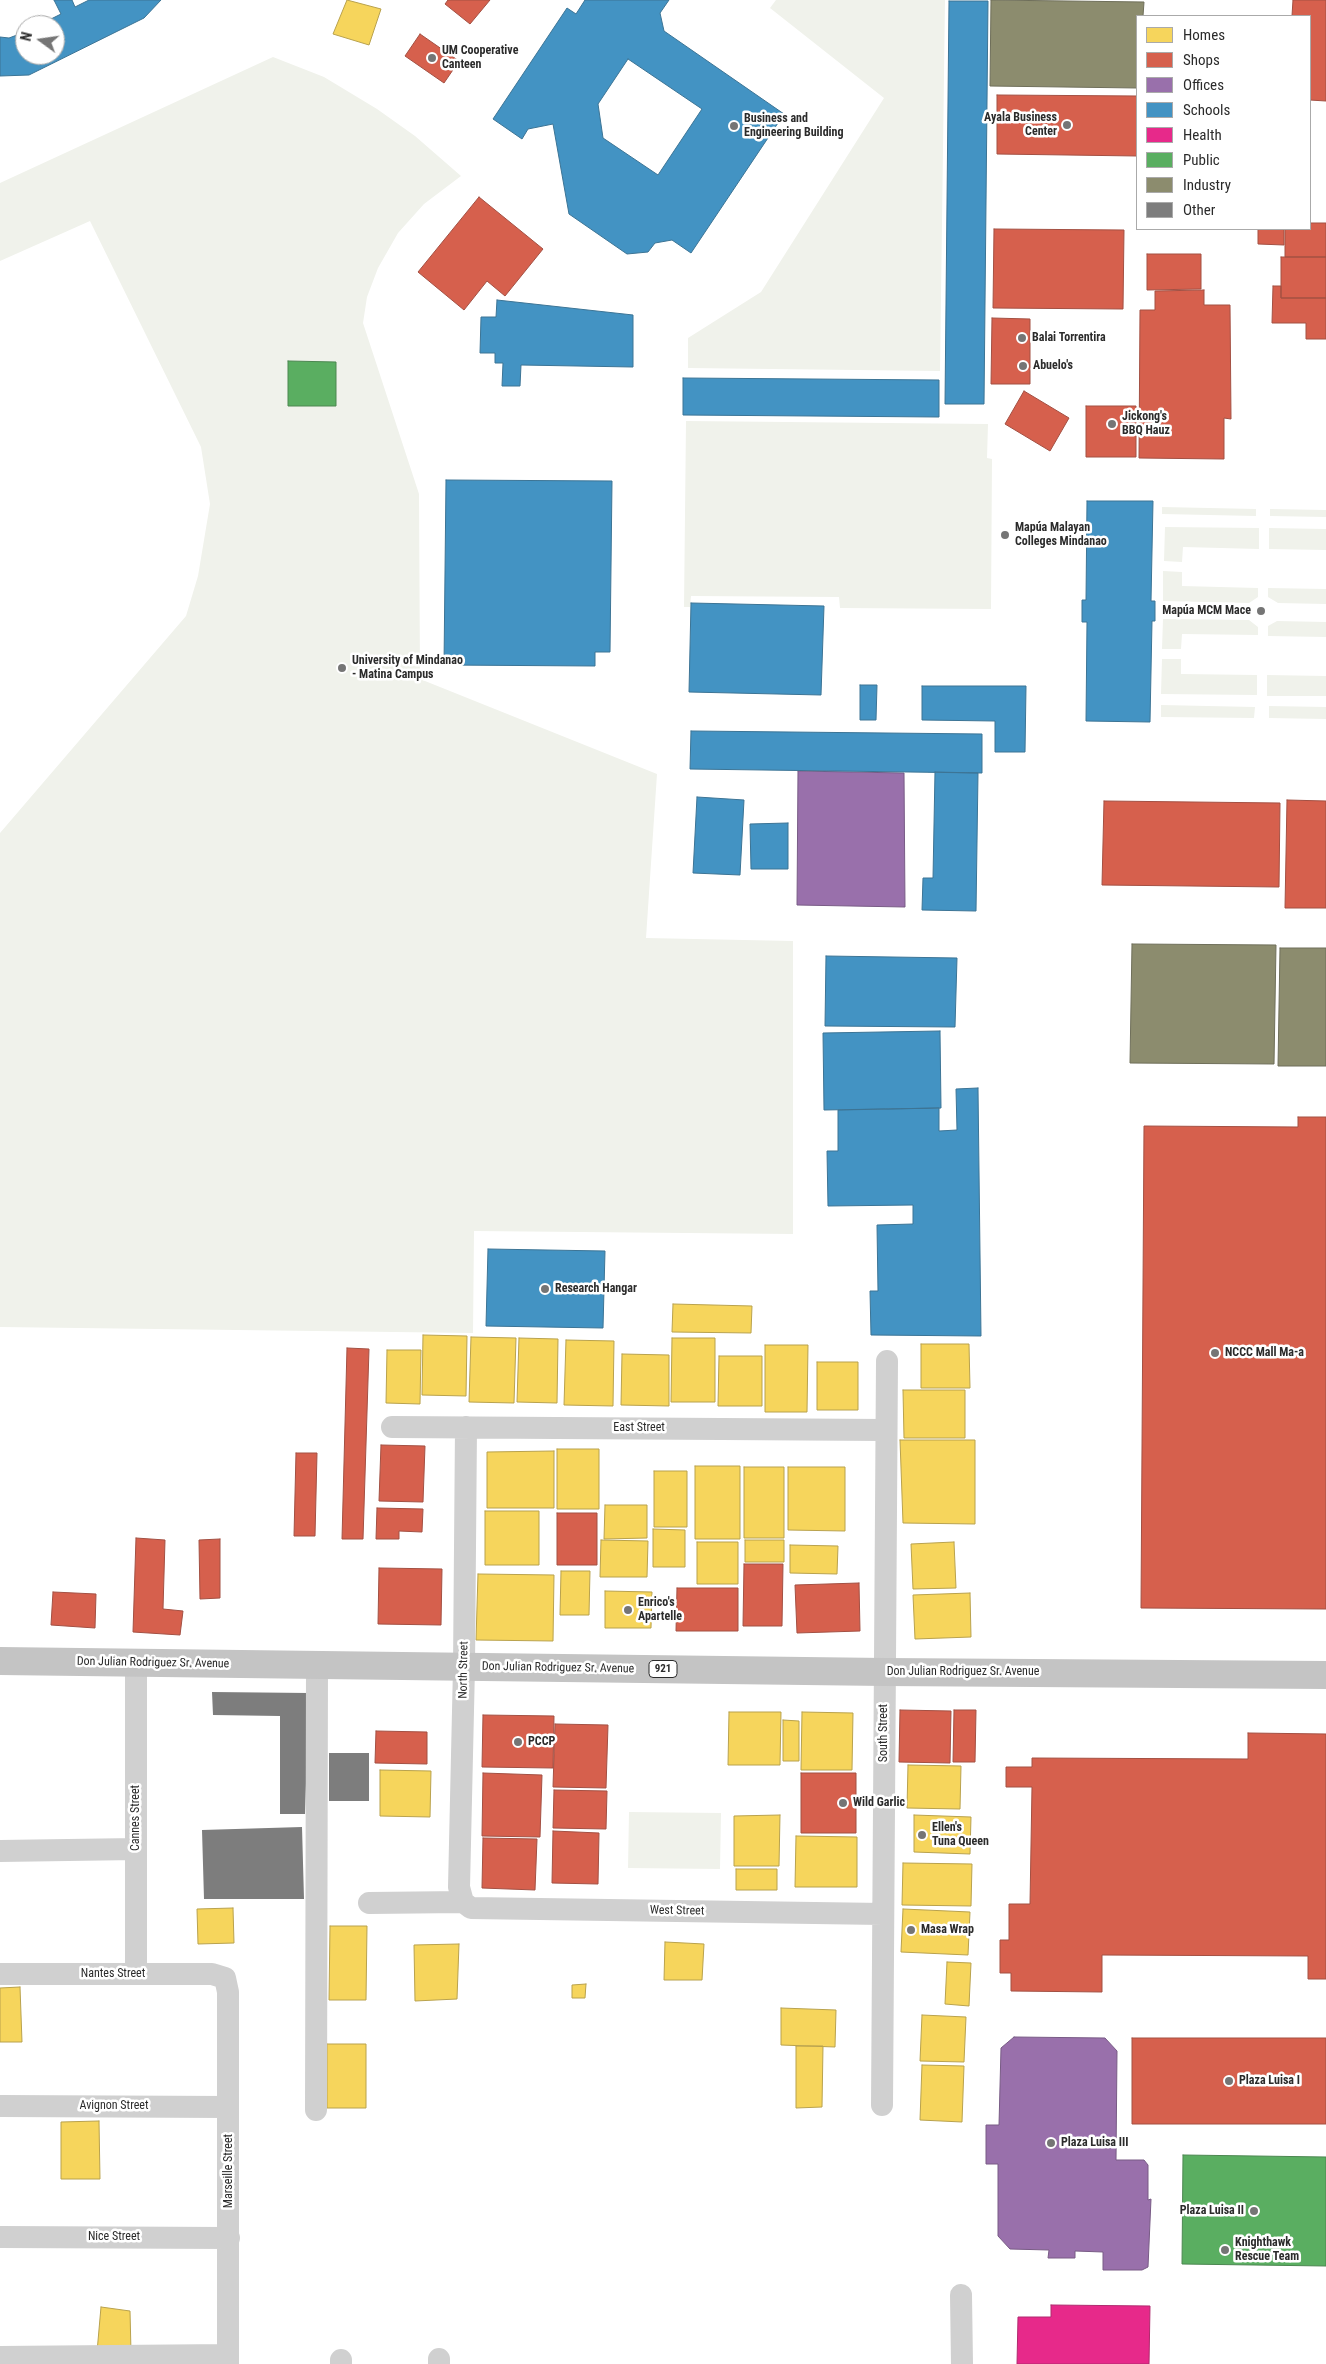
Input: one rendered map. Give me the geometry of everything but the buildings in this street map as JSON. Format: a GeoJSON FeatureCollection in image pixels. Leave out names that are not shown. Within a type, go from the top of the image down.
{"type":"FeatureCollection","features":[{"type":"Feature","properties":{"kind":"main road","name":"Don Julian Rodriguez Sr. Avenue"},"geometry":{"type":"LineString","coordinates":[[0,1661],[885,1672],[1326,1675]]}},
{"type":"Feature","properties":{"kind":"street","name":"South Street"},"geometry":{"type":"LineString","coordinates":[[882,2105],[887,1362]]}},
{"type":"Feature","properties":{"kind":"street","name":"East Street"},"geometry":{"type":"LineString","coordinates":[[392,1427],[886,1430]]}},
{"type":"Feature","properties":{"kind":"street","name":"North Street"},"geometry":{"type":"LineString","coordinates":[[466,1427],[464,1667],[459,1887],[467,1905]]}},
{"type":"Feature","properties":{"kind":"street","name":"Cannes Street"},"geometry":{"type":"LineString","coordinates":[[136,1662],[136,1974]]}},
{"type":"Feature","properties":{"kind":"street"},"geometry":{"type":"LineString","coordinates":[[316,2110],[317,1665]]}},
{"type":"Feature","properties":{"kind":"street"},"geometry":{"type":"LineString","coordinates":[[0,1851],[136,1849]]}},
{"type":"Feature","properties":{"kind":"street","name":"West Street"},"geometry":{"type":"LineString","coordinates":[[369,1903],[883,1914]]}},
{"type":"Feature","properties":{"kind":"street","name":"Nantes Street"},"geometry":{"type":"LineString","coordinates":[[0,1974],[212,1974],[224,1978]]}},
{"type":"Feature","properties":{"kind":"street","name":"Marseille Street"},"geometry":{"type":"LineString","coordinates":[[224,1978],[228,1992],[228,2360]]}},
{"type":"Feature","properties":{"kind":"street","name":"Avignon Street"},"geometry":{"type":"LineString","coordinates":[[0,2106],[228,2107]]}},
{"type":"Feature","properties":{"kind":"street","name":"Nice Street"},"geometry":{"type":"LineString","coordinates":[[0,2237],[229,2238]]}},
{"type":"Feature","properties":{"kind":"street"},"geometry":{"type":"LineString","coordinates":[[961,2295],[962,2364]]}},
{"type":"Feature","properties":{"kind":"street"},"geometry":{"type":"LineString","coordinates":[[0,2357],[228,2360]]}},
{"type":"Feature","properties":{"kind":"shaded area"},"geometry":{"type":"Polygon","coordinates":[[[776,0],[945,0],[940,371],[688,368],[688,338],[761,292],[884,98],[770,8],[776,0]]]}},
{"type":"Feature","properties":{"kind":"shaded area"},"geometry":{"type":"Polygon","coordinates":[[[273,57],[324,77],[377,109],[415,136],[461,176],[424,204],[398,233],[378,268],[367,297],[363,323],[419,494],[420,679],[657,774],[646,938],[793,941],[793,1234],[474,1231],[473,1333],[0,1327],[0,833],[186,616],[198,576],[210,504],[201,447],[90,221],[0,261],[0,183],[273,57]]]}},
{"type":"Feature","properties":{"kind":"shaded area"},"geometry":{"type":"Polygon","coordinates":[[[686,421],[988,424],[987,458],[992,459],[991,609],[840,608],[839,597],[691,596],[690,607],[684,607],[686,421]]]}},
{"type":"Feature","properties":{"kind":"shaded area"},"geometry":{"type":"Polygon","coordinates":[[[1162,507],[1256,509],[1256,516],[1162,514],[1162,507]]]}},
{"type":"Feature","properties":{"kind":"shaded area"},"geometry":{"type":"Polygon","coordinates":[[[1270,509],[1326,510],[1326,517],[1270,516],[1270,509]]]}},
{"type":"Feature","properties":{"kind":"shaded area"},"geometry":{"type":"Polygon","coordinates":[[[1165,527],[1259,528],[1259,549],[1183,547],[1182,562],[1164,561],[1165,527]]]}},
{"type":"Feature","properties":{"kind":"shaded area"},"geometry":{"type":"Polygon","coordinates":[[[1269,528],[1326,529],[1326,550],[1269,549],[1269,528]]]}},
{"type":"Feature","properties":{"kind":"shaded area"},"geometry":{"type":"Polygon","coordinates":[[[1163,571],[1182,572],[1182,586],[1258,588],[1258,597],[1249,603],[1163,601],[1163,571]]]}},
{"type":"Feature","properties":{"kind":"shaded area"},"geometry":{"type":"Polygon","coordinates":[[[1268,588],[1326,589],[1326,604],[1278,603],[1268,597],[1268,588]]]}},
{"type":"Feature","properties":{"kind":"shaded area"},"geometry":{"type":"Polygon","coordinates":[[[1163,619],[1249,620],[1258,627],[1258,635],[1182,634],[1181,649],[1162,649],[1163,619]]]}},
{"type":"Feature","properties":{"kind":"shaded area"},"geometry":{"type":"Polygon","coordinates":[[[1277,621],[1326,622],[1326,637],[1268,636],[1268,626],[1277,621]]]}},
{"type":"Feature","properties":{"kind":"shaded area"},"geometry":{"type":"Polygon","coordinates":[[[1162,659],[1181,659],[1181,674],[1257,675],[1257,695],[1161,694],[1162,659]]]}},
{"type":"Feature","properties":{"kind":"shaded area"},"geometry":{"type":"Polygon","coordinates":[[[1267,675],[1326,676],[1326,696],[1267,696],[1267,675]]]}},
{"type":"Feature","properties":{"kind":"shaded area"},"geometry":{"type":"Polygon","coordinates":[[[1161,705],[1255,707],[1254,718],[1161,717],[1161,705]]]}},
{"type":"Feature","properties":{"kind":"shaded area"},"geometry":{"type":"Polygon","coordinates":[[[1269,706],[1326,707],[1326,719],[1269,718],[1269,706]]]}},
{"type":"Feature","properties":{"kind":"shaded area"},"geometry":{"type":"Polygon","coordinates":[[[629,1812],[721,1813],[720,1869],[628,1868],[629,1812]]]}},
{"type":"Feature","properties":{"kind":"place","name":"UM Cooperative Canteen"},"geometry":{"type":"Point","coordinates":[432,58]}},
{"type":"Feature","properties":{"kind":"place","name":"Ayala Business Center"},"geometry":{"type":"Point","coordinates":[1067,125]}},
{"type":"Feature","properties":{"kind":"place","name":"Business and Engineering Building"},"geometry":{"type":"Point","coordinates":[734,126]}},
{"type":"Feature","properties":{"kind":"place","name":"Balai Torrentira"},"geometry":{"type":"Point","coordinates":[1022,338]}},
{"type":"Feature","properties":{"kind":"place","name":"Abuelo's"},"geometry":{"type":"Point","coordinates":[1023,366]}},
{"type":"Feature","properties":{"kind":"place","name":"Jickong's BBQ Hauz"},"geometry":{"type":"Point","coordinates":[1112,424]}},
{"type":"Feature","properties":{"kind":"place","name":"Mapúa Malayan Colleges Mindanao"},"geometry":{"type":"Point","coordinates":[1005,535]}},
{"type":"Feature","properties":{"kind":"place","name":"Mapúa MCM Mace"},"geometry":{"type":"Point","coordinates":[1261,611]}},
{"type":"Feature","properties":{"kind":"place","name":"University of Mindanao - Matina Campus"},"geometry":{"type":"Point","coordinates":[342,668]}},
{"type":"Feature","properties":{"kind":"place","name":"Research Hangar"},"geometry":{"type":"Point","coordinates":[545,1289]}},
{"type":"Feature","properties":{"kind":"place","name":"NCCC Mall Ma-a"},"geometry":{"type":"Point","coordinates":[1215,1353]}},
{"type":"Feature","properties":{"kind":"place","name":"Enrico's Apartelle"},"geometry":{"type":"Point","coordinates":[628,1610]}},
{"type":"Feature","properties":{"kind":"place","name":"PCCP"},"geometry":{"type":"Point","coordinates":[518,1742]}},
{"type":"Feature","properties":{"kind":"place","name":"Wild Garlic"},"geometry":{"type":"Point","coordinates":[843,1803]}},
{"type":"Feature","properties":{"kind":"place","name":"Ellen's Tuna Queen"},"geometry":{"type":"Point","coordinates":[922,1835]}},
{"type":"Feature","properties":{"kind":"place","name":"Masa Wrap"},"geometry":{"type":"Point","coordinates":[911,1930]}},
{"type":"Feature","properties":{"kind":"place","name":"Plaza Luisa I"},"geometry":{"type":"Point","coordinates":[1229,2081]}},
{"type":"Feature","properties":{"kind":"place","name":"Plaza Luisa III"},"geometry":{"type":"Point","coordinates":[1051,2143]}},
{"type":"Feature","properties":{"kind":"place","name":"Plaza Luisa II"},"geometry":{"type":"Point","coordinates":[1254,2211]}},
{"type":"Feature","properties":{"kind":"place","name":"Knighthawk Rescue Team"},"geometry":{"type":"Point","coordinates":[1225,2250]}}]}
